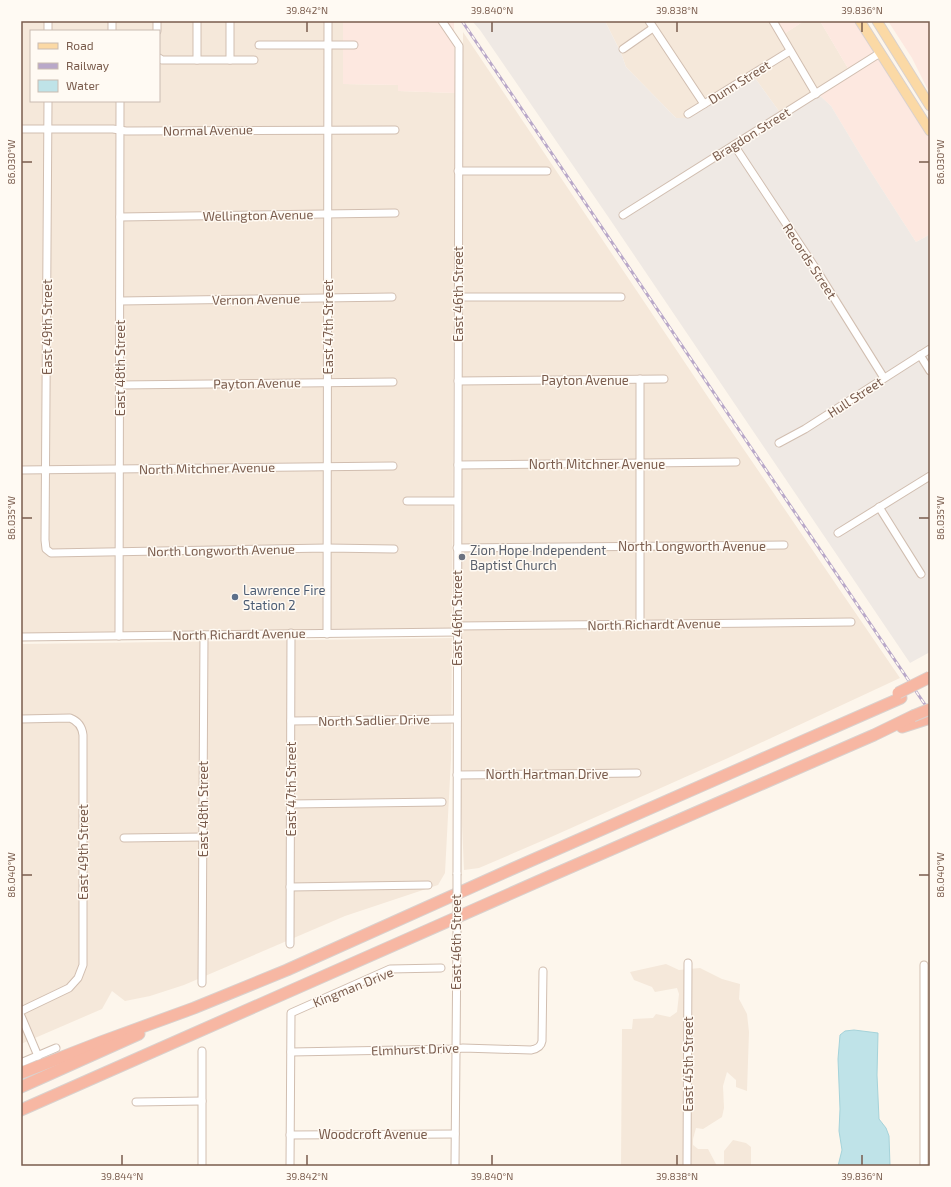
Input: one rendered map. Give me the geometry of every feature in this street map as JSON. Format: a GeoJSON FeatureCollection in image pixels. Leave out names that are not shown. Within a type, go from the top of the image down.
{"type":"FeatureCollection","features":[{"type":"Feature","properties":{"kind":"highway"},"geometry":{"type":"LineString","coordinates":[[21,1073],[194,1008],[287,970],[823,732],[899,696],[930,677]]}},
{"type":"Feature","properties":{"kind":"highway"},"geometry":{"type":"LineString","coordinates":[[899,696],[930,686]]}},
{"type":"Feature","properties":{"kind":"highway"},"geometry":{"type":"LineString","coordinates":[[915,720],[930,709]]}},
{"type":"Feature","properties":{"kind":"highway"},"geometry":{"type":"LineString","coordinates":[[21,1110],[554,874],[874,735],[915,720],[930,718]]}},
{"type":"Feature","properties":{"kind":"highway"},"geometry":{"type":"LineString","coordinates":[[21,1087],[194,1008]]}},
{"type":"Feature","properties":{"kind":"main road"},"geometry":{"type":"LineString","coordinates":[[860,21],[930,131]]}},
{"type":"Feature","properties":{"kind":"main road"},"geometry":{"type":"LineString","coordinates":[[877,21],[930,106]]}},
{"type":"Feature","properties":{"kind":"street"},"geometry":{"type":"LineString","coordinates":[[197,21],[197,60]]}},
{"type":"Feature","properties":{"kind":"street"},"geometry":{"type":"LineString","coordinates":[[230,21],[230,60]]}},
{"type":"Feature","properties":{"kind":"street","name":"East 47th Street"},"geometry":{"type":"LineString","coordinates":[[327,634],[328,21]]}},
{"type":"Feature","properties":{"kind":"street","name":"East 46th Street"},"geometry":{"type":"LineString","coordinates":[[442,21],[459,46],[457,501],[458,719],[455,1166]]}},
{"type":"Feature","properties":{"kind":"street"},"geometry":{"type":"LineString","coordinates":[[649,21],[704,104]]}},
{"type":"Feature","properties":{"kind":"street"},"geometry":{"type":"LineString","coordinates":[[773,21],[816,94]]}},
{"type":"Feature","properties":{"kind":"street"},"geometry":{"type":"LineString","coordinates":[[623,49],[653,28]]}},
{"type":"Feature","properties":{"kind":"street"},"geometry":{"type":"LineString","coordinates":[[259,46],[354,45]]}},
{"type":"Feature","properties":{"kind":"street","name":"Dunn Street"},"geometry":{"type":"LineString","coordinates":[[688,114],[790,51]]}},
{"type":"Feature","properties":{"kind":"street","name":"Bragdon Street"},"geometry":{"type":"LineString","coordinates":[[623,215],[880,53]]}},
{"type":"Feature","properties":{"kind":"street"},"geometry":{"type":"LineString","coordinates":[[161,59],[254,60]]}},
{"type":"Feature","properties":{"kind":"street","name":"East 49th Street"},"geometry":{"type":"LineString","coordinates":[[48,102],[45,540],[46,549],[48,552]]}},
{"type":"Feature","properties":{"kind":"street","name":"East 48th Street"},"geometry":{"type":"LineString","coordinates":[[119,636],[120,102]]}},
{"type":"Feature","properties":{"kind":"street","name":"Normal Avenue"},"geometry":{"type":"LineString","coordinates":[[21,129],[113,129],[126,131],[328,129],[395,130]]}},
{"type":"Feature","properties":{"kind":"street","name":"Records Street"},"geometry":{"type":"LineString","coordinates":[[734,145],[814,266],[884,378]]}},
{"type":"Feature","properties":{"kind":"street"},"geometry":{"type":"LineString","coordinates":[[458,171],[547,172]]}},
{"type":"Feature","properties":{"kind":"street","name":"Wellington Avenue"},"geometry":{"type":"LineString","coordinates":[[120,217],[395,213]]}},
{"type":"Feature","properties":{"kind":"street"},"geometry":{"type":"LineString","coordinates":[[458,297],[621,296]]}},
{"type":"Feature","properties":{"kind":"street","name":"Vernon Avenue"},"geometry":{"type":"LineString","coordinates":[[120,301],[392,297]]}},
{"type":"Feature","properties":{"kind":"street","name":"Hull Street"},"geometry":{"type":"LineString","coordinates":[[779,443],[805,429],[930,349]]}},
{"type":"Feature","properties":{"kind":"street"},"geometry":{"type":"LineString","coordinates":[[920,355],[930,370]]}},
{"type":"Feature","properties":{"kind":"street"},"geometry":{"type":"LineString","coordinates":[[640,379],[640,624]]}},
{"type":"Feature","properties":{"kind":"street","name":"Payton Avenue"},"geometry":{"type":"LineString","coordinates":[[458,381],[664,379]]}},
{"type":"Feature","properties":{"kind":"street","name":"Payton Avenue"},"geometry":{"type":"LineString","coordinates":[[120,385],[393,382]]}},
{"type":"Feature","properties":{"kind":"street","name":"North Mitchner Avenue"},"geometry":{"type":"LineString","coordinates":[[458,465],[736,462]]}},
{"type":"Feature","properties":{"kind":"street","name":"North Mitchner Avenue"},"geometry":{"type":"LineString","coordinates":[[21,470],[393,466]]}},
{"type":"Feature","properties":{"kind":"street"},"geometry":{"type":"LineString","coordinates":[[838,533],[930,476]]}},
{"type":"Feature","properties":{"kind":"street"},"geometry":{"type":"LineString","coordinates":[[407,501],[457,501]]}},
{"type":"Feature","properties":{"kind":"street"},"geometry":{"type":"LineString","coordinates":[[879,507],[921,574]]}},
{"type":"Feature","properties":{"kind":"street","name":"North Longworth Avenue"},"geometry":{"type":"LineString","coordinates":[[457,548],[784,545]]}},
{"type":"Feature","properties":{"kind":"street","name":"North Longworth Avenue"},"geometry":{"type":"LineString","coordinates":[[48,552],[327,548],[394,549]]}},
{"type":"Feature","properties":{"kind":"street","name":"North Richardt Avenue"},"geometry":{"type":"LineString","coordinates":[[21,637],[327,634],[640,624],[851,622]]}},
{"type":"Feature","properties":{"kind":"street","name":"East 47th Street"},"geometry":{"type":"LineString","coordinates":[[290,944],[291,634]]}},
{"type":"Feature","properties":{"kind":"street","name":"East 48th Street"},"geometry":{"type":"LineString","coordinates":[[202,983],[204,635]]}},
{"type":"Feature","properties":{"kind":"street","name":"East 49th Street"},"geometry":{"type":"LineString","coordinates":[[21,719],[72,719],[78,722],[83,735],[83,965],[76,981],[66,990],[21,1011]]}},
{"type":"Feature","properties":{"kind":"street","name":"North Sadlier Drive"},"geometry":{"type":"LineString","coordinates":[[291,721],[458,719]]}},
{"type":"Feature","properties":{"kind":"street","name":"North Hartman Drive"},"geometry":{"type":"LineString","coordinates":[[457,775],[636,773]]}},
{"type":"Feature","properties":{"kind":"street"},"geometry":{"type":"LineString","coordinates":[[291,804],[442,802]]}},
{"type":"Feature","properties":{"kind":"street"},"geometry":{"type":"LineString","coordinates":[[124,838],[203,837]]}},
{"type":"Feature","properties":{"kind":"street"},"geometry":{"type":"LineString","coordinates":[[290,887],[428,885]]}},
{"type":"Feature","properties":{"kind":"street","name":"East 45th Street"},"geometry":{"type":"LineString","coordinates":[[687,1166],[688,963]]}},
{"type":"Feature","properties":{"kind":"street"},"geometry":{"type":"LineString","coordinates":[[924,964],[924,1166]]}},
{"type":"Feature","properties":{"kind":"street","name":"Kingman Drive"},"geometry":{"type":"LineString","coordinates":[[291,1052],[291,1013],[390,969],[441,968]]}},
{"type":"Feature","properties":{"kind":"street","name":"Elmhurst Drive"},"geometry":{"type":"LineString","coordinates":[[291,1052],[463,1048],[531,1050],[538,1048],[542,1040],[543,971]]}},
{"type":"Feature","properties":{"kind":"street"},"geometry":{"type":"LineString","coordinates":[[21,1016],[38,1056]]}},
{"type":"Feature","properties":{"kind":"street"},"geometry":{"type":"LineString","coordinates":[[23,1062],[56,1048]]}},
{"type":"Feature","properties":{"kind":"street"},"geometry":{"type":"LineString","coordinates":[[202,1051],[202,1166]]}},
{"type":"Feature","properties":{"kind":"street"},"geometry":{"type":"LineString","coordinates":[[290,1166],[291,1052]]}},
{"type":"Feature","properties":{"kind":"street"},"geometry":{"type":"LineString","coordinates":[[136,1102],[202,1101]]}},
{"type":"Feature","properties":{"kind":"street","name":"Woodcroft Avenue"},"geometry":{"type":"LineString","coordinates":[[290,1135],[455,1134]]}},
{"type":"Feature","properties":{"kind":"shaded area"},"geometry":{"type":"Polygon","coordinates":[[[21,21],[343,21],[343,84],[398,85],[399,91],[455,93],[452,629],[21,636],[21,21]]]}},
{"type":"Feature","properties":{"kind":"shaded area"},"geometry":{"type":"Polygon","coordinates":[[[343,21],[454,21],[455,93],[398,91],[398,85],[343,84],[343,21]]]}},
{"type":"Feature","properties":{"kind":"shaded area"},"geometry":{"type":"Polygon","coordinates":[[[472,21],[605,21],[621,53],[626,67],[676,118],[689,118],[755,78],[781,114],[816,92],[831,106],[916,242],[929,235],[930,652],[910,663],[609,218],[480,30],[472,21]]]}},
{"type":"Feature","properties":{"kind":"shaded area"},"geometry":{"type":"Polygon","coordinates":[[[605,21],[770,21],[784,34],[804,21],[820,21],[849,70],[781,114],[755,78],[689,118],[676,118],[626,67],[621,53],[605,21]]]}},
{"type":"Feature","properties":{"kind":"shaded area"},"geometry":{"type":"Polygon","coordinates":[[[770,21],[804,21],[784,34],[776,35],[770,25],[770,21]]]}},
{"type":"Feature","properties":{"kind":"shaded area"},"geometry":{"type":"Polygon","coordinates":[[[820,21],[856,21],[930,138],[930,237],[929,235],[916,242],[831,106],[816,92],[849,70],[820,21]]]}},
{"type":"Feature","properties":{"kind":"shaded area"},"geometry":{"type":"Polygon","coordinates":[[[888,21],[930,21],[930,94],[912,58],[888,21]]]}},
{"type":"Feature","properties":{"kind":"shaded area"},"geometry":{"type":"Polygon","coordinates":[[[463,32],[710,400],[900,678],[728,758],[551,837],[479,868],[464,870],[461,802],[463,32]]]}},
{"type":"Feature","properties":{"kind":"shaded area"},"geometry":{"type":"Polygon","coordinates":[[[452,638],[451,759],[445,873],[438,885],[345,916],[184,985],[150,996],[125,1001],[112,991],[102,1009],[21,1044],[21,644],[452,638]]]}},
{"type":"Feature","properties":{"kind":"shaded area"},"geometry":{"type":"Polygon","coordinates":[[[666,964],[679,970],[700,968],[722,979],[740,984],[739,999],[747,1014],[749,1032],[747,1091],[736,1087],[736,1080],[727,1072],[723,1086],[724,1108],[722,1117],[703,1129],[696,1128],[693,1139],[693,1145],[698,1149],[708,1149],[717,1166],[621,1166],[622,1029],[632,1029],[633,1019],[653,1018],[656,1014],[670,1017],[677,1012],[679,994],[677,988],[655,992],[652,987],[634,980],[630,972],[666,964]]]}},
{"type":"Feature","properties":{"kind":"shaded area"},"geometry":{"type":"Polygon","coordinates":[[[733,1140],[746,1143],[751,1147],[751,1166],[723,1166],[724,1151],[733,1140]]]}},
{"type":"Feature","properties":{"kind":"water"},"geometry":{"type":"Polygon","coordinates":[[[854,1030],[878,1033],[877,1075],[879,1119],[886,1128],[889,1136],[890,1166],[838,1166],[842,1150],[839,1131],[840,1109],[838,1059],[840,1035],[845,1031],[854,1030]]]}},
{"type":"Feature","properties":{"kind":"railway"},"geometry":{"type":"LineString","coordinates":[[462,21],[930,712]]}},
{"type":"Feature","properties":{"kind":"place","name":"Zion Hope Independent Baptist Church"},"geometry":{"type":"Point","coordinates":[462,557]}},
{"type":"Feature","properties":{"kind":"place","name":"Lawrence Fire Station 2"},"geometry":{"type":"Point","coordinates":[235,597]}}]}
